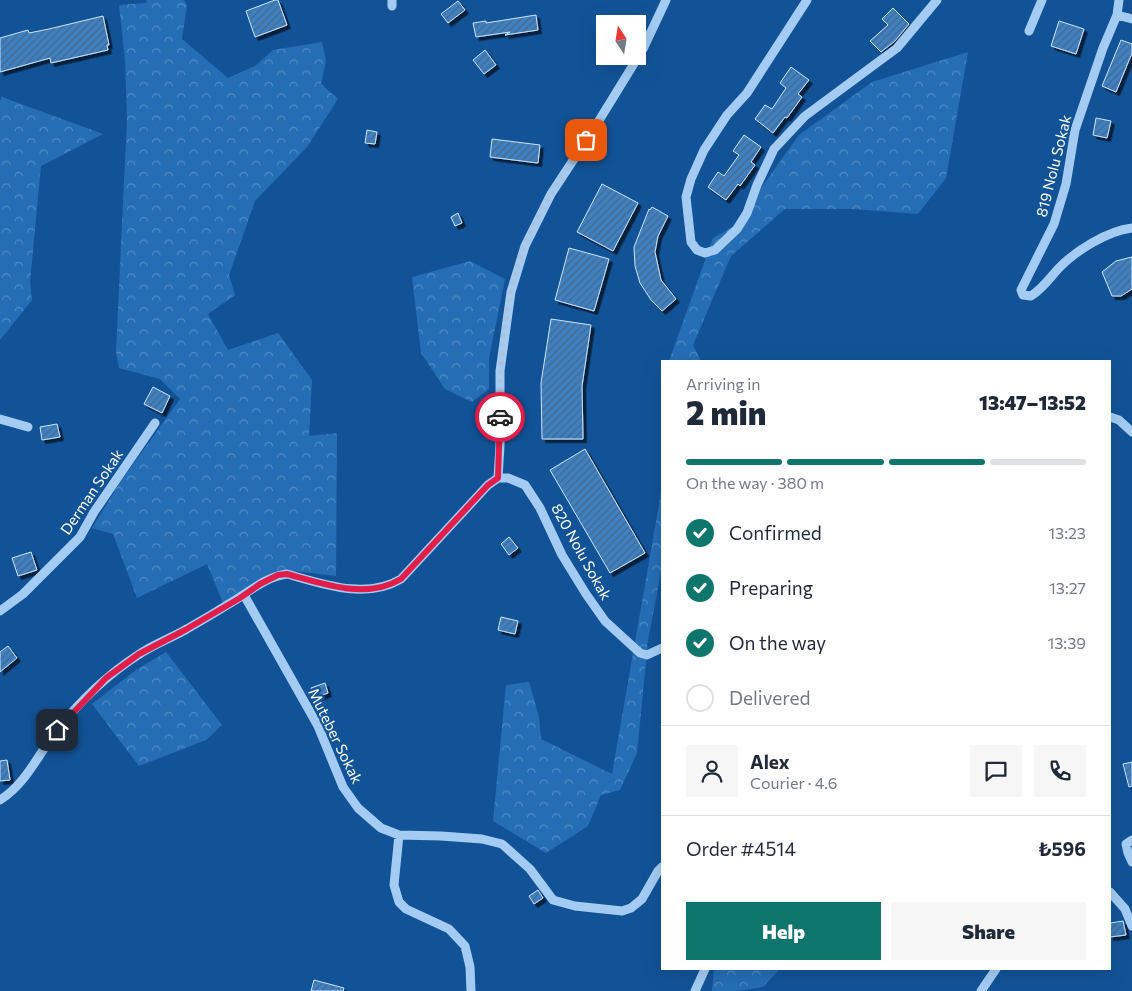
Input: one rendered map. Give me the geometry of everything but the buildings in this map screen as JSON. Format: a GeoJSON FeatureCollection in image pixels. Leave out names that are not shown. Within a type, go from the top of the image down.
{"type":"FeatureCollection","features":[{"type":"Feature","properties":{"kind":"street"},"geometry":{"type":"LineString","coordinates":[[0,800],[18,784],[57,730],[106,678],[139,654],[185,630],[278,575],[287,574],[357,590],[374,590],[390,586],[401,579],[488,485],[498,478],[500,371],[510,292],[525,246],[551,194],[643,49],[665,0]]}},
{"type":"Feature","properties":{"kind":"street"},"geometry":{"type":"LineString","coordinates":[[807,0],[747,93],[727,115],[704,150],[691,179],[686,197],[691,242],[697,250],[705,253],[715,250],[737,229],[747,213],[757,185],[774,149],[805,116],[897,48],[935,2]]}},
{"type":"Feature","properties":{"kind":"street"},"geometry":{"type":"LineString","coordinates":[[1029,31],[1042,0]]}},
{"type":"Feature","properties":{"kind":"street","name":"819 Nolu Sokak"},"geometry":{"type":"LineString","coordinates":[[1118,0],[1118,15],[1103,48],[1075,130],[1066,184],[1054,224],[1026,275],[1020,290],[1023,294],[1031,296],[1082,249],[1105,237],[1132,228]]}},
{"type":"Feature","properties":{"kind":"street"},"geometry":{"type":"LineString","coordinates":[[1118,15],[1132,19]]}},
{"type":"Feature","properties":{"kind":"street"},"geometry":{"type":"LineString","coordinates":[[1111,417],[1119,420],[1132,432]]}},
{"type":"Feature","properties":{"kind":"street"},"geometry":{"type":"LineString","coordinates":[[0,419],[28,427]]}},
{"type":"Feature","properties":{"kind":"street","name":"Derman Sokak"},"geometry":{"type":"LineString","coordinates":[[0,611],[23,594],[80,537],[94,512],[155,423]]}},
{"type":"Feature","properties":{"kind":"street","name":"820 Nolu Sokak"},"geometry":{"type":"LineString","coordinates":[[498,478],[508,478],[525,485],[540,508],[567,563],[605,621],[640,653],[647,655],[661,648]]}},
{"type":"Feature","properties":{"kind":"street","name":"Muteber Sokak"},"geometry":{"type":"LineString","coordinates":[[244,595],[318,726],[342,787],[358,808],[381,828],[399,835],[482,839],[502,844],[530,869],[553,900],[575,906],[622,911],[631,908],[642,899],[661,868]]}},
{"type":"Feature","properties":{"kind":"street"},"geometry":{"type":"LineString","coordinates":[[399,835],[394,885],[399,902],[406,910],[449,929],[465,946],[470,967],[471,991]]}},
{"type":"Feature","properties":{"kind":"street"},"geometry":{"type":"LineString","coordinates":[[1132,840],[1126,844],[1132,862]]}},
{"type":"Feature","properties":{"kind":"street"},"geometry":{"type":"LineString","coordinates":[[1111,893],[1125,909],[1132,926]]}},
{"type":"Feature","properties":{"kind":"street"},"geometry":{"type":"LineString","coordinates":[[696,991],[705,970]]}},
{"type":"Feature","properties":{"kind":"street"},"geometry":{"type":"LineString","coordinates":[[981,991],[995,970]]}},
{"type":"Feature","properties":{"kind":"green space"},"geometry":{"type":"Polygon","coordinates":[[[147,0],[184,0],[187,5],[182,39],[228,78],[255,66],[273,50],[322,42],[326,61],[321,84],[338,99],[307,147],[255,201],[229,275],[235,295],[208,314],[228,350],[278,333],[312,380],[309,436],[337,433],[336,576],[285,570],[223,603],[207,564],[137,598],[113,534],[92,528],[119,484],[180,399],[160,379],[119,368],[116,352],[127,118],[125,60],[119,5],[146,3],[147,0]]]}},
{"type":"Feature","properties":{"kind":"green space"},"geometry":{"type":"Polygon","coordinates":[[[968,52],[946,178],[918,214],[853,209],[785,209],[731,256],[693,345],[700,360],[669,360],[713,238],[734,226],[799,135],[872,82],[968,52]]]}},
{"type":"Feature","properties":{"kind":"green space"},"geometry":{"type":"Polygon","coordinates":[[[2,97],[103,134],[41,166],[30,282],[32,300],[0,340],[0,101],[2,97]]]}},
{"type":"Feature","properties":{"kind":"green space"},"geometry":{"type":"Polygon","coordinates":[[[470,261],[505,279],[489,358],[489,389],[472,402],[445,389],[421,353],[412,277],[470,261]]]}},
{"type":"Feature","properties":{"kind":"green space"},"geometry":{"type":"Polygon","coordinates":[[[661,493],[661,572],[648,640],[637,753],[620,790],[601,795],[588,826],[546,853],[493,821],[506,685],[529,682],[539,717],[541,739],[612,774],[661,493]]]}},
{"type":"Feature","properties":{"kind":"green space"},"geometry":{"type":"Polygon","coordinates":[[[166,652],[222,725],[206,740],[139,766],[92,704],[136,670],[166,652]]]}},
{"type":"Feature","properties":{"kind":"green space"},"geometry":{"type":"Polygon","coordinates":[[[714,970],[779,970],[763,987],[738,991],[712,991],[714,970]]]}},
{"type":"Feature","properties":{"kind":"way so far"},"geometry":{"type":"LineString","coordinates":[[500,417],[500,371],[510,292],[525,246],[551,194],[586,140]]}},
{"type":"Feature","properties":{"kind":"route"},"geometry":{"type":"LineString","coordinates":[[57,730],[106,678],[139,654],[185,630],[278,575],[287,574],[357,590],[374,590],[390,586],[401,579],[488,485],[498,478],[500,417]]}}]}
